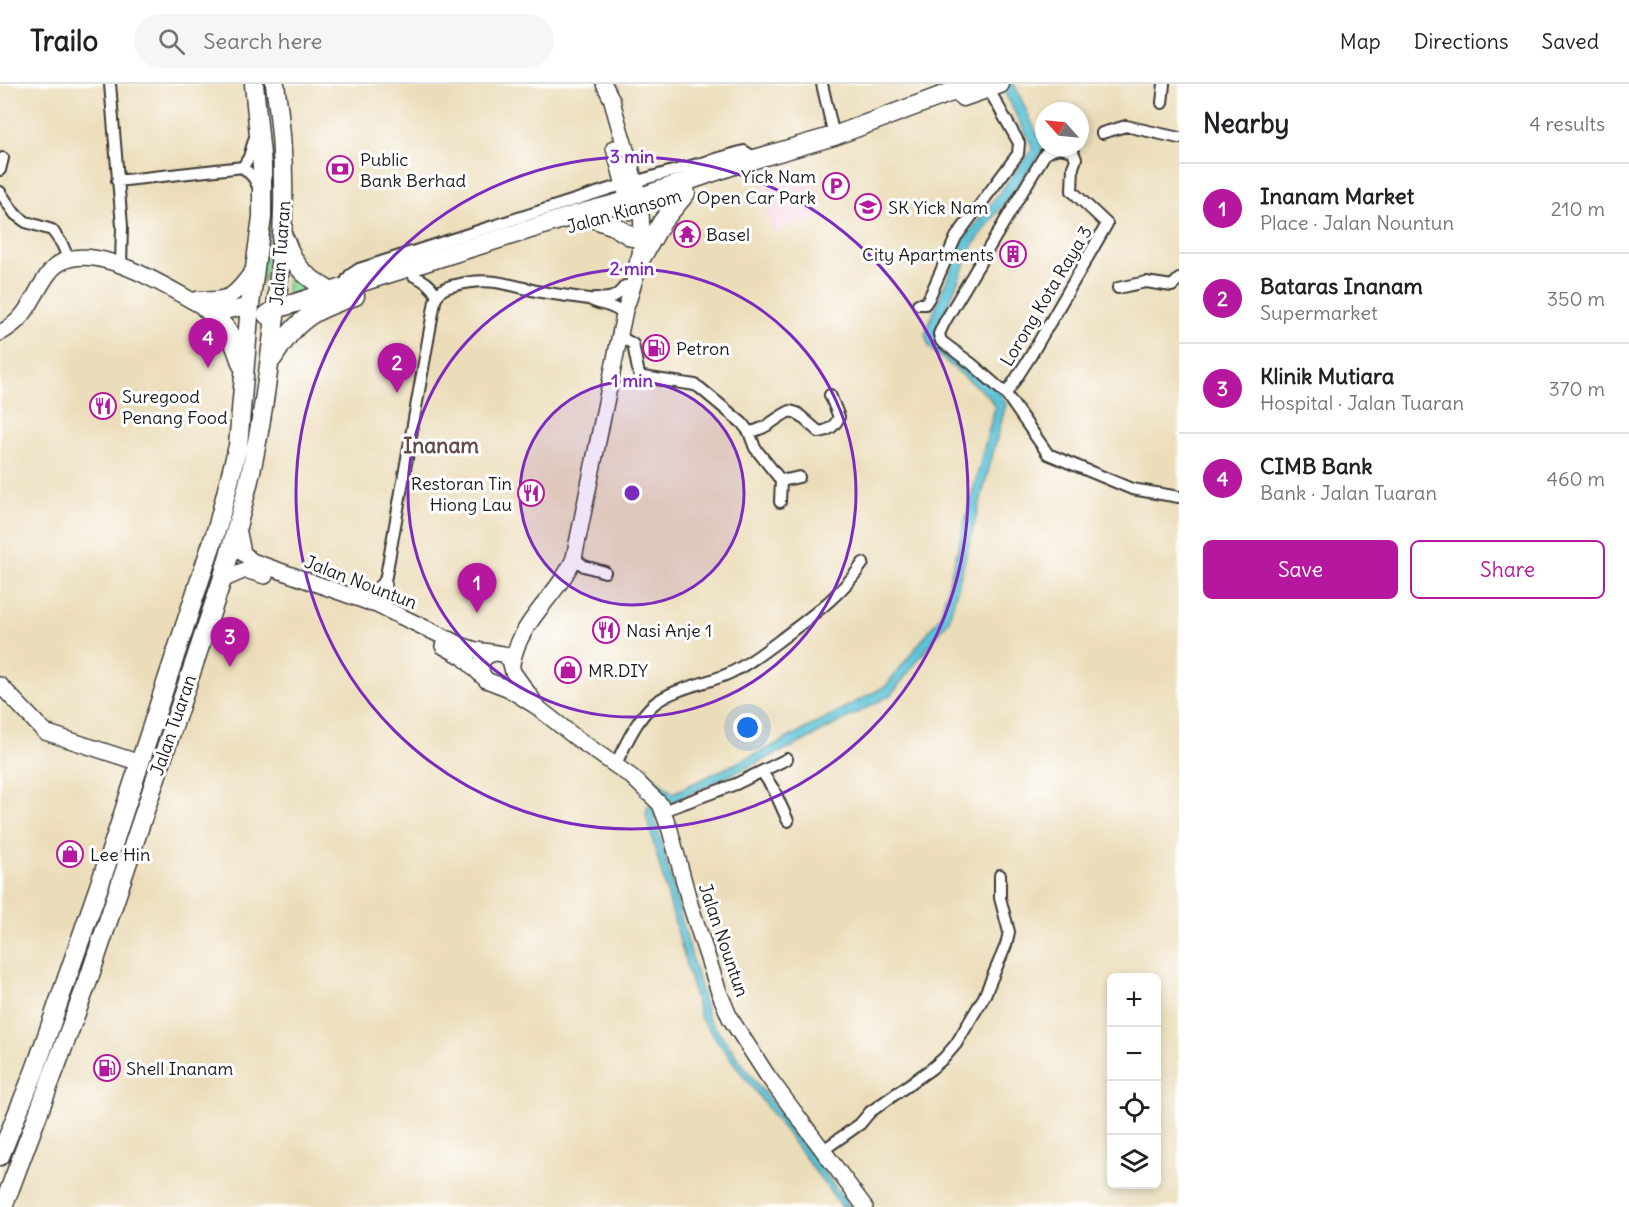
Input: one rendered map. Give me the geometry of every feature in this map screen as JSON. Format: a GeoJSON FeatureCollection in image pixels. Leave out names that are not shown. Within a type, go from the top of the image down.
{"type":"FeatureCollection","features":[{"type":"Feature","properties":{"kind":"main road","name":"Jalan Tuaran"},"geometry":{"type":"LineString","coordinates":[[0,1156],[32,1079],[64,991],[218,525],[238,446],[250,305],[262,217],[259,124],[254,84]]}},
{"type":"Feature","properties":{"kind":"main road","name":"Jalan Tuaran"},"geometry":{"type":"LineString","coordinates":[[3,1207],[86,988],[222,580],[238,525],[255,451],[269,365],[283,235],[284,154],[275,84]]}},
{"type":"Feature","properties":{"kind":"main road"},"geometry":{"type":"LineString","coordinates":[[278,103],[280,84]]}},
{"type":"Feature","properties":{"kind":"main road","name":"Jalan Kiansom"},"geometry":{"type":"LineString","coordinates":[[276,309],[834,136],[951,88],[989,85]]}},
{"type":"Feature","properties":{"kind":"main road","name":"Jalan Kiansom"},"geometry":{"type":"LineString","coordinates":[[269,365],[285,337],[305,317],[345,299],[595,219],[633,197],[686,193],[798,154],[822,149],[989,85]]}},
{"type":"Feature","properties":{"kind":"main road"},"geometry":{"type":"LineString","coordinates":[[639,262],[662,222],[686,193]]}},
{"type":"Feature","properties":{"kind":"main road"},"geometry":{"type":"LineString","coordinates":[[595,219],[612,225],[632,237]]}},
{"type":"Feature","properties":{"kind":"main road"},"geometry":{"type":"LineString","coordinates":[[283,235],[292,259],[304,275],[335,291]]}},
{"type":"Feature","properties":{"kind":"main road"},"geometry":{"type":"LineString","coordinates":[[250,305],[262,291],[283,235]]}},
{"type":"Feature","properties":{"kind":"main road"},"geometry":{"type":"LineString","coordinates":[[204,307],[224,324],[232,336],[245,375]]}},
{"type":"Feature","properties":{"kind":"main road"},"geometry":{"type":"LineString","coordinates":[[245,375],[255,333],[266,316],[276,309]]}},
{"type":"Feature","properties":{"kind":"street"},"geometry":{"type":"LineString","coordinates":[[110,84],[123,240],[121,265]]}},
{"type":"Feature","properties":{"kind":"street"},"geometry":{"type":"LineString","coordinates":[[593,84],[605,112],[633,197],[632,237],[626,286],[570,557],[529,617],[497,653],[485,657],[481,667],[489,680],[508,679],[512,671],[514,652],[531,619],[568,570],[574,558],[619,338],[639,262],[633,197],[612,100],[604,84]]}},
{"type":"Feature","properties":{"kind":"street"},"geometry":{"type":"LineString","coordinates":[[822,84],[834,136]]}},
{"type":"Feature","properties":{"kind":"street"},"geometry":{"type":"LineString","coordinates":[[1162,103],[1164,84]]}},
{"type":"Feature","properties":{"kind":"street"},"geometry":{"type":"LineString","coordinates":[[918,304],[925,304],[929,298],[957,237],[1018,154],[1019,142],[989,85]]}},
{"type":"Feature","properties":{"kind":"street"},"geometry":{"type":"LineString","coordinates":[[243,167],[249,157],[259,124]]}},
{"type":"Feature","properties":{"kind":"street"},"geometry":{"type":"LineString","coordinates":[[1102,133],[1126,126],[1179,138]]}},
{"type":"Feature","properties":{"kind":"street","name":"Lorong Kota Raya 3"},"geometry":{"type":"LineString","coordinates":[[1054,148],[1063,148],[1073,152],[1076,159],[1073,167],[1072,191],[1107,224],[1006,394],[941,341],[939,334],[1045,154],[1054,148]]}},
{"type":"Feature","properties":{"kind":"street"},"geometry":{"type":"LineString","coordinates":[[0,170],[3,158]]}},
{"type":"Feature","properties":{"kind":"street"},"geometry":{"type":"LineString","coordinates":[[117,180],[243,167]]}},
{"type":"Feature","properties":{"kind":"street"},"geometry":{"type":"LineString","coordinates":[[243,167],[253,177],[262,193]]}},
{"type":"Feature","properties":{"kind":"street"},"geometry":{"type":"LineString","coordinates":[[0,192],[15,214],[26,222],[52,230],[68,258]]}},
{"type":"Feature","properties":{"kind":"street"},"geometry":{"type":"LineString","coordinates":[[0,333],[21,319],[55,265],[68,258],[90,258],[121,265],[204,307],[227,312],[250,305]]}},
{"type":"Feature","properties":{"kind":"street"},"geometry":{"type":"LineString","coordinates":[[186,298],[215,301],[229,298],[240,289],[255,268]]}},
{"type":"Feature","properties":{"kind":"street"},"geometry":{"type":"LineString","coordinates":[[414,276],[432,287],[437,296]]}},
{"type":"Feature","properties":{"kind":"street"},"geometry":{"type":"LineString","coordinates":[[1118,288],[1146,282],[1172,286],[1179,279]]}},
{"type":"Feature","properties":{"kind":"street"},"geometry":{"type":"LineString","coordinates":[[440,644],[381,611],[379,606],[439,292],[447,287],[480,280],[589,299],[614,307],[619,311]]}},
{"type":"Feature","properties":{"kind":"street"},"geometry":{"type":"LineString","coordinates":[[589,299],[612,298],[619,295],[626,286]]}},
{"type":"Feature","properties":{"kind":"street"},"geometry":{"type":"LineString","coordinates":[[619,338],[633,344],[639,375],[695,385],[742,423],[749,432],[755,448],[781,480],[780,502]]}},
{"type":"Feature","properties":{"kind":"street"},"geometry":{"type":"LineString","coordinates":[[1006,394],[1048,454],[1132,489],[1179,497]]}},
{"type":"Feature","properties":{"kind":"street"},"geometry":{"type":"LineString","coordinates":[[749,432],[760,431],[790,411],[797,413],[819,432],[825,431],[836,424],[839,417],[830,395]]}},
{"type":"Feature","properties":{"kind":"street"},"geometry":{"type":"LineString","coordinates":[[781,480],[799,477]]}},
{"type":"Feature","properties":{"kind":"street","name":"Jalan Nountun"},"geometry":{"type":"LineString","coordinates":[[238,525],[243,553],[252,561],[379,606],[461,645],[507,656],[513,672],[537,707]]}},
{"type":"Feature","properties":{"kind":"street"},"geometry":{"type":"LineString","coordinates":[[574,558],[584,566],[605,572]]}},
{"type":"Feature","properties":{"kind":"street"},"geometry":{"type":"LineString","coordinates":[[615,765],[641,718],[655,703],[684,689],[747,665],[817,612],[853,578],[863,562]]}},
{"type":"Feature","properties":{"kind":"street","name":"Jalan Nountun"},"geometry":{"type":"LineString","coordinates":[[222,580],[245,570],[361,609],[440,644],[463,657],[489,680],[507,688],[537,707],[632,777],[655,798],[664,812],[690,904],[730,1018],[767,1075],[865,1207]]}},
{"type":"Feature","properties":{"kind":"street"},"geometry":{"type":"LineString","coordinates":[[340,593],[372,595],[385,581]]}},
{"type":"Feature","properties":{"kind":"street"},"geometry":{"type":"LineString","coordinates":[[385,581],[387,596],[395,613]]}},
{"type":"Feature","properties":{"kind":"street"},"geometry":{"type":"LineString","coordinates":[[0,684],[45,732],[140,763]]}},
{"type":"Feature","properties":{"kind":"street"},"geometry":{"type":"LineString","coordinates":[[664,812],[762,772],[787,759]]}},
{"type":"Feature","properties":{"kind":"street"},"geometry":{"type":"LineString","coordinates":[[762,772],[774,790],[788,821]]}},
{"type":"Feature","properties":{"kind":"street"},"geometry":{"type":"LineString","coordinates":[[822,1151],[860,1124],[870,1112],[937,1063],[956,1044],[984,997],[1006,945],[1009,932],[999,898],[1000,875]]}},
{"type":"Feature","properties":{"kind":"shaded area"},"geometry":{"type":"Polygon","coordinates":[[[812,172],[823,207],[817,210],[819,218],[772,231],[760,189],[812,172]]]}},
{"type":"Feature","properties":{"kind":"green space"},"geometry":{"type":"Polygon","coordinates":[[[262,84],[266,84],[271,182],[268,263],[262,283],[262,84]]]}},
{"type":"Feature","properties":{"kind":"green space"},"geometry":{"type":"Polygon","coordinates":[[[288,264],[319,290],[287,297],[288,264]]]}},
{"type":"Feature","properties":{"kind":"water"},"geometry":{"type":"Polygon","coordinates":[[[1003,84],[1014,84],[1035,129],[1035,156],[1039,156],[974,244],[935,334],[1000,392],[1006,404],[949,620],[891,695],[802,742],[672,802],[654,815],[708,1018],[850,1207],[842,1207],[701,1019],[646,815],[648,806],[667,795],[643,775],[642,770],[647,766],[649,773],[673,793],[773,746],[886,686],[940,617],[995,407],[989,397],[929,347],[925,334],[962,242],[1032,150],[1003,84]]]}},
{"type":"Feature","properties":{"kind":"place","name":"Public Bank Berhad"},"geometry":{"type":"Point","coordinates":[340,169]}},
{"type":"Feature","properties":{"kind":"place","name":"Yick Nam Open Car Park"},"geometry":{"type":"Point","coordinates":[836,186]}},
{"type":"Feature","properties":{"kind":"place","name":"SK Yick Nam"},"geometry":{"type":"Point","coordinates":[868,207]}},
{"type":"Feature","properties":{"kind":"place","name":"Basel"},"geometry":{"type":"Point","coordinates":[687,234]}},
{"type":"Feature","properties":{"kind":"place","name":"City Apartments"},"geometry":{"type":"Point","coordinates":[1013,254]}},
{"type":"Feature","properties":{"kind":"place","name":"Petron"},"geometry":{"type":"Point","coordinates":[656,348]}},
{"type":"Feature","properties":{"kind":"place","name":"CIMB Bank"},"geometry":{"type":"Point","coordinates":[208,368]}},
{"type":"Feature","properties":{"kind":"place","name":"Bataras Inanam"},"geometry":{"type":"Point","coordinates":[397,393]}},
{"type":"Feature","properties":{"kind":"place","name":"Suregood Penang Food"},"geometry":{"type":"Point","coordinates":[103,406]}},
{"type":"Feature","properties":{"kind":"place","name":"Restoran Tin Hiong Lau"},"geometry":{"type":"Point","coordinates":[531,493]}},
{"type":"Feature","properties":{"kind":"place","name":"Inanam Market"},"geometry":{"type":"Point","coordinates":[477,613]}},
{"type":"Feature","properties":{"kind":"place","name":"Nasi Anje 1"},"geometry":{"type":"Point","coordinates":[606,630]}},
{"type":"Feature","properties":{"kind":"place","name":"Klinik Mutiara"},"geometry":{"type":"Point","coordinates":[230,667]}},
{"type":"Feature","properties":{"kind":"place","name":"MR.DIY"},"geometry":{"type":"Point","coordinates":[568,670]}},
{"type":"Feature","properties":{"kind":"place","name":"Lee Hin"},"geometry":{"type":"Point","coordinates":[70,854]}},
{"type":"Feature","properties":{"kind":"place","name":"Shell Inanam"},"geometry":{"type":"Point","coordinates":[107,1068]}},
{"type":"Feature","properties":{"kind":"district","name":"Inanam"},"geometry":{"type":"Point","coordinates":[441,445]}}]}
